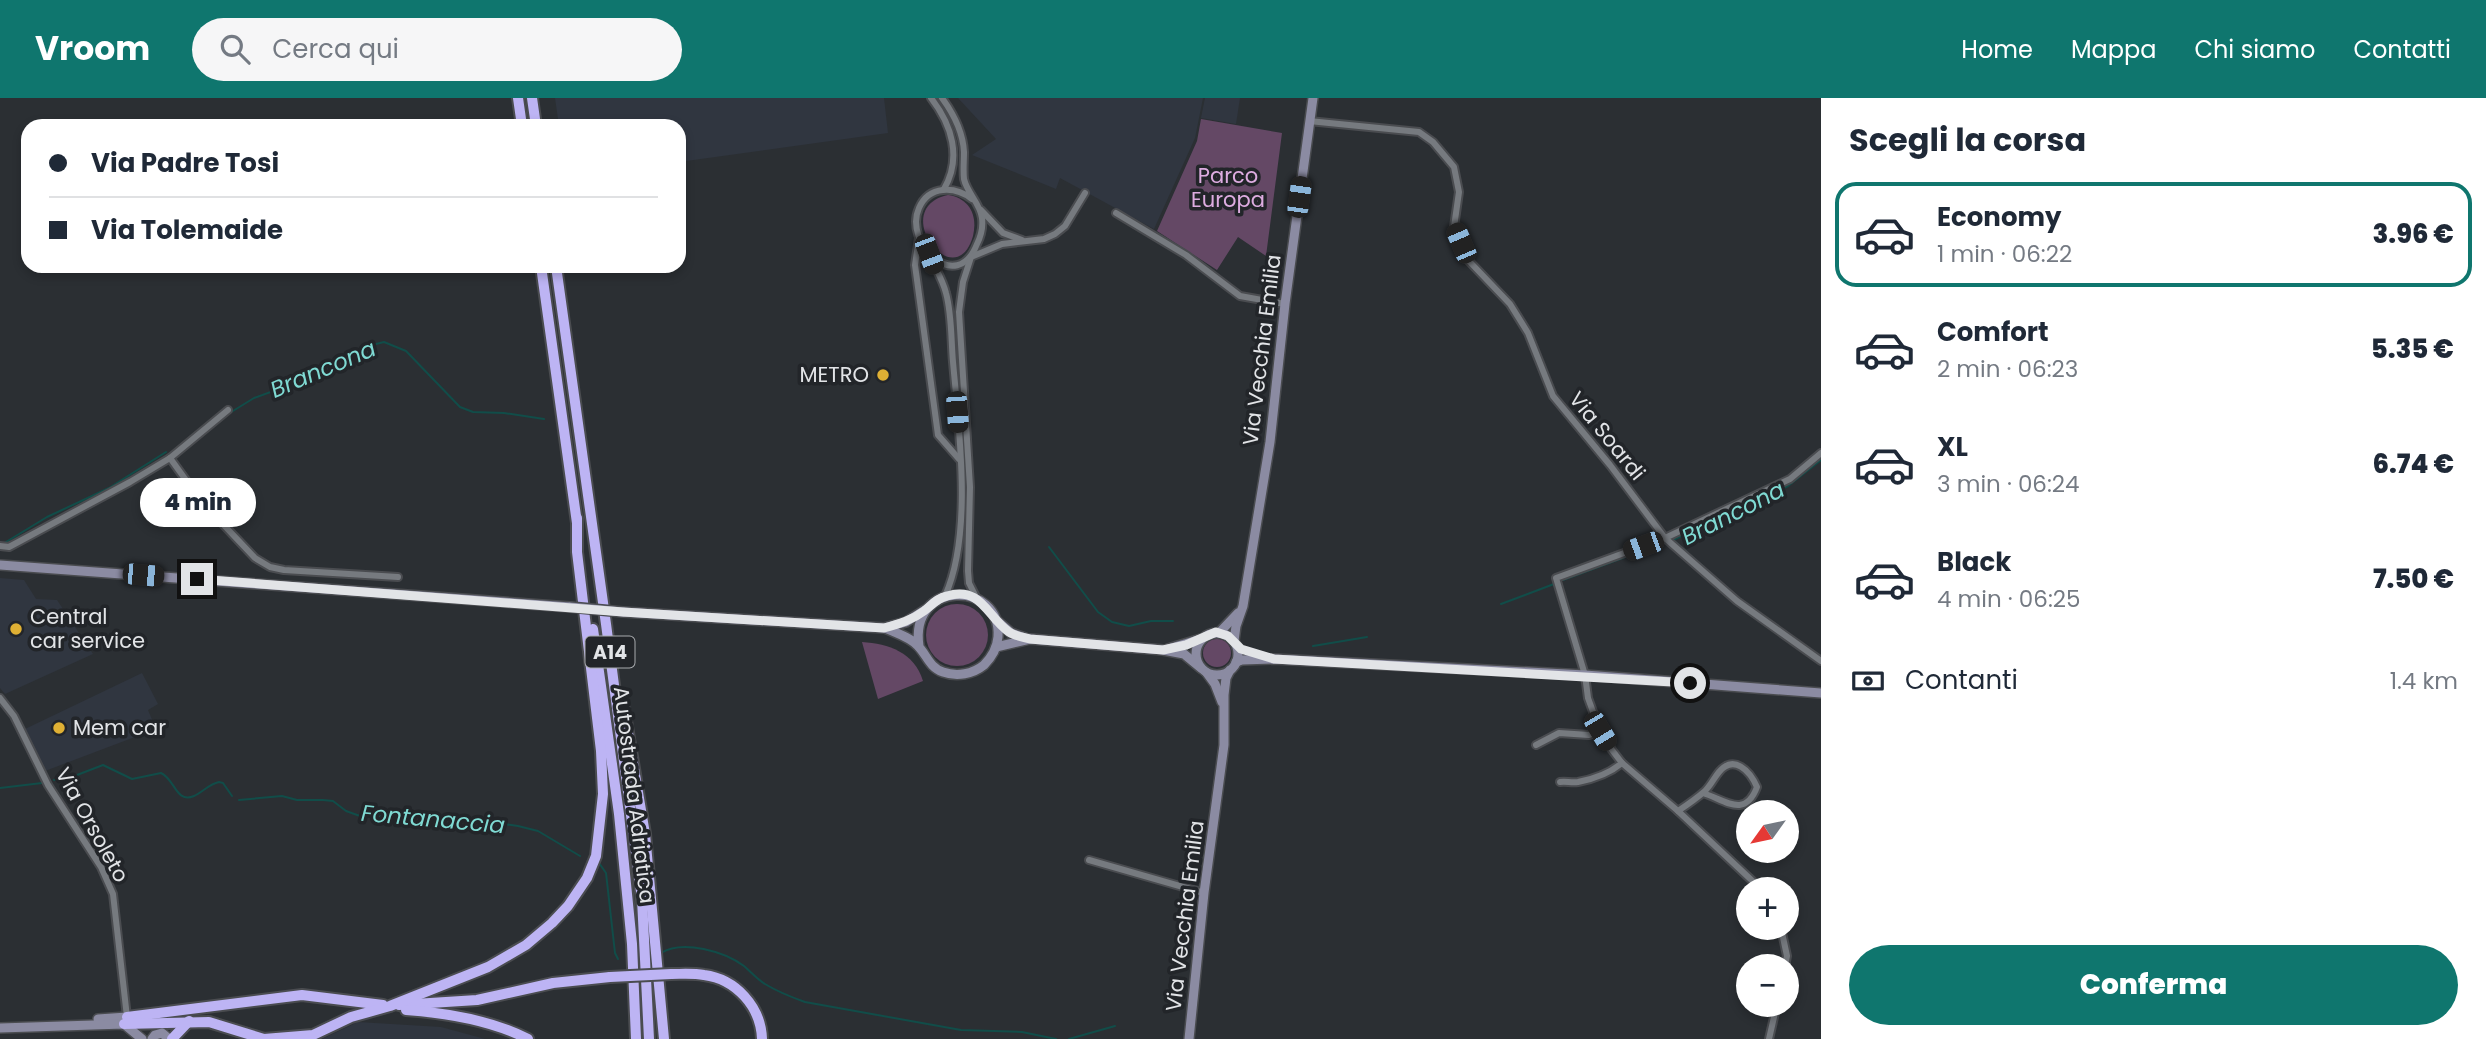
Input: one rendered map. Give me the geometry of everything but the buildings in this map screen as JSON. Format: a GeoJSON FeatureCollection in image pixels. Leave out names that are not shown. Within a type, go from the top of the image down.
{"type":"FeatureCollection","features":[{"type":"Feature","properties":{"kind":"highway"},"geometry":{"type":"LineString","coordinates":[[518,98],[521,119]]}},
{"type":"Feature","properties":{"kind":"highway"},"geometry":{"type":"LineString","coordinates":[[532,98],[535,119]]}},
{"type":"Feature","properties":{"kind":"highway","name":"Autostrada Adriatica"},"geometry":{"type":"LineString","coordinates":[[542,273],[619,814],[632,944],[636,1039]]}},
{"type":"Feature","properties":{"kind":"highway","name":"Autostrada Adriatica"},"geometry":{"type":"LineString","coordinates":[[557,273],[642,899],[649,1039]]}},
{"type":"Feature","properties":{"kind":"highway"},"geometry":{"type":"LineString","coordinates":[[125,1020],[219,1024],[264,1039],[317,1034],[351,1017],[390,1006],[488,968],[526,945],[552,923],[575,898],[592,868],[601,825],[603,783],[577,552],[577,518]]}},
{"type":"Feature","properties":{"kind":"highway"},"geometry":{"type":"LineString","coordinates":[[606,624],[629,733],[645,834],[664,1039]]}},
{"type":"Feature","properties":{"kind":"highway"},"geometry":{"type":"LineString","coordinates":[[125,1020],[302,995],[390,1006],[477,1000],[552,983],[610,977],[704,975],[735,987],[756,1011],[762,1039]]}},
{"type":"Feature","properties":{"kind":"highway"},"geometry":{"type":"LineString","coordinates":[[390,1006],[464,1018],[506,1029],[528,1039]]}},
{"type":"Feature","properties":{"kind":"highway"},"geometry":{"type":"LineString","coordinates":[[171,1039],[189,1021]]}},
{"type":"Feature","properties":{"kind":"main road","name":"Via Vecchia Emilia"},"geometry":{"type":"LineString","coordinates":[[1235,643],[1269,442],[1312,98]]}},
{"type":"Feature","properties":{"kind":"main road"},"geometry":{"type":"LineString","coordinates":[[0,565],[623,612],[884,628],[906,622],[934,601],[957,594],[980,601],[1011,633],[1030,639],[1184,654],[1204,671],[1217,675],[1230,670],[1236,662],[1242,660],[1274,659],[1585,675],[1821,693]]}},
{"type":"Feature","properties":{"kind":"main road"},"geometry":{"type":"LineString","coordinates":[[1219,633],[1243,606]]}},
{"type":"Feature","properties":{"kind":"main road"},"geometry":{"type":"LineString","coordinates":[[925,610],[919,621],[917,634],[924,657],[932,666],[955,675],[979,669],[990,659],[996,647],[998,633],[995,619]]}},
{"type":"Feature","properties":{"kind":"main road"},"geometry":{"type":"LineString","coordinates":[[884,628],[919,646]]}},
{"type":"Feature","properties":{"kind":"main road"},"geometry":{"type":"LineString","coordinates":[[1163,650],[1219,633],[1228,636],[1248,652],[1274,659]]}},
{"type":"Feature","properties":{"kind":"main road"},"geometry":{"type":"LineString","coordinates":[[1202,638],[1195,654],[1219,694],[1225,714]]}},
{"type":"Feature","properties":{"kind":"main road"},"geometry":{"type":"LineString","coordinates":[[996,647],[1030,639]]}},
{"type":"Feature","properties":{"kind":"main road"},"geometry":{"type":"LineString","coordinates":[[1235,643],[1236,662]]}},
{"type":"Feature","properties":{"kind":"main road","name":"Via Vecchia Emilia"},"geometry":{"type":"LineString","coordinates":[[1189,1039],[1204,893],[1224,745],[1224,695],[1230,670]]}},
{"type":"Feature","properties":{"kind":"main road"},"geometry":{"type":"LineString","coordinates":[[0,1028],[125,1020],[142,1039]]}},
{"type":"Feature","properties":{"kind":"main road"},"geometry":{"type":"LineString","coordinates":[[152,1039],[162,1033],[171,1039]]}},
{"type":"Feature","properties":{"kind":"street"},"geometry":{"type":"LineString","coordinates":[[931,98],[946,120],[953,140],[954,162],[950,179],[944,189]]}},
{"type":"Feature","properties":{"kind":"street"},"geometry":{"type":"LineString","coordinates":[[942,98],[960,134],[964,149],[964,176],[972,199],[1003,233],[1031,242]]}},
{"type":"Feature","properties":{"kind":"street","name":"Via Soardi"},"geometry":{"type":"LineString","coordinates":[[1310,121],[1419,132],[1433,142],[1454,167],[1459,192],[1454,227],[1468,260],[1510,303],[1528,333],[1553,396],[1665,538],[1737,601],[1821,662]]}},
{"type":"Feature","properties":{"kind":"street"},"geometry":{"type":"LineString","coordinates":[[945,596],[953,580],[960,553],[960,460],[946,292],[916,227],[919,206],[934,192],[954,189],[972,199]]}},
{"type":"Feature","properties":{"kind":"street"},"geometry":{"type":"LineString","coordinates":[[929,254],[953,267],[1002,244],[1044,239],[1065,226],[1085,193]]}},
{"type":"Feature","properties":{"kind":"street"},"geometry":{"type":"LineString","coordinates":[[978,207],[982,217],[980,237],[963,282],[958,312],[970,487],[968,571],[974,594],[980,601]]}},
{"type":"Feature","properties":{"kind":"street"},"geometry":{"type":"LineString","coordinates":[[1116,213],[1186,255],[1240,296],[1285,304]]}},
{"type":"Feature","properties":{"kind":"street"},"geometry":{"type":"LineString","coordinates":[[919,237],[915,265],[938,435],[960,460]]}},
{"type":"Feature","properties":{"kind":"street"},"geometry":{"type":"LineString","coordinates":[[0,546],[9,547],[130,482],[170,458],[228,410]]}},
{"type":"Feature","properties":{"kind":"street"},"geometry":{"type":"LineString","coordinates":[[1748,877],[1622,763],[1600,731],[1588,698],[1585,675],[1556,578],[1665,538],[1790,479],[1821,453]]}},
{"type":"Feature","properties":{"kind":"street"},"geometry":{"type":"LineString","coordinates":[[170,458],[201,501],[255,558],[270,567],[398,577]]}},
{"type":"Feature","properties":{"kind":"street","name":"Via Orsoleto"},"geometry":{"type":"LineString","coordinates":[[0,698],[14,716],[48,785],[101,867],[113,894],[125,1020]]}},
{"type":"Feature","properties":{"kind":"street"},"geometry":{"type":"LineString","coordinates":[[1536,745],[1559,733],[1589,735],[1600,731]]}},
{"type":"Feature","properties":{"kind":"street"},"geometry":{"type":"LineString","coordinates":[[1560,782],[1574,783],[1592,778],[1614,770],[1622,763]]}},
{"type":"Feature","properties":{"kind":"street"},"geometry":{"type":"LineString","coordinates":[[1678,811],[1703,793],[1729,764],[1745,769],[1757,787],[1753,796],[1737,806],[1703,793]]}},
{"type":"Feature","properties":{"kind":"street"},"geometry":{"type":"LineString","coordinates":[[1090,860],[1204,893]]}},
{"type":"Feature","properties":{"kind":"street"},"geometry":{"type":"LineString","coordinates":[[1769,1039],[1774,1017]]}},
{"type":"Feature","properties":{"kind":"shaded area"},"geometry":{"type":"Polygon","coordinates":[[[555,98],[884,98],[888,133],[686,161],[686,119],[558,119],[555,98]]]}},
{"type":"Feature","properties":{"kind":"shaded area"},"geometry":{"type":"Polygon","coordinates":[[[958,98],[1203,98],[1195,138],[1154,229],[1060,178],[1056,189],[972,155],[996,139],[958,98]]]}},
{"type":"Feature","properties":{"kind":"shaded area"},"geometry":{"type":"Polygon","coordinates":[[[1205,98],[1240,98],[1236,124],[1201,118],[1205,98]]]}},
{"type":"Feature","properties":{"kind":"shaded area"},"geometry":{"type":"Polygon","coordinates":[[[245,491],[253,505],[247,508],[250,513],[228,525],[214,510],[245,491]]]}},
{"type":"Feature","properties":{"kind":"shaded area"},"geometry":{"type":"Polygon","coordinates":[[[0,578],[24,580],[36,599],[57,600],[93,654],[5,694],[0,688],[0,578]]]}},
{"type":"Feature","properties":{"kind":"shaded area"},"geometry":{"type":"Polygon","coordinates":[[[142,673],[158,704],[148,710],[156,729],[45,771],[25,729],[142,673]]]}},
{"type":"Feature","properties":{"kind":"shaded area"},"geometry":{"type":"Polygon","coordinates":[[[358,1022],[441,1027],[485,1039],[322,1039],[358,1022]]]}},
{"type":"Feature","properties":{"kind":"green space","name":"Parco Europa"},"geometry":{"type":"Polygon","coordinates":[[[1201,119],[1282,133],[1266,256],[1238,237],[1217,270],[1157,231],[1197,141],[1201,119]]]}},
{"type":"Feature","properties":{"kind":"green space"},"geometry":{"type":"Polygon","coordinates":[[[948,195],[966,204],[974,221],[973,236],[964,253],[953,258],[941,254],[931,244],[924,230],[924,216],[931,203],[948,195]]]}},
{"type":"Feature","properties":{"kind":"green space"},"geometry":{"type":"Polygon","coordinates":[[[951,604],[963,604],[979,613],[986,623],[986,647],[979,657],[963,666],[951,666],[940,661],[931,652],[926,641],[926,629],[931,618],[940,609],[951,604]]]}},
{"type":"Feature","properties":{"kind":"green space"},"geometry":{"type":"Polygon","coordinates":[[[1217,639],[1227,643],[1231,653],[1227,663],[1217,667],[1207,663],[1203,653],[1207,643],[1217,639]]]}},
{"type":"Feature","properties":{"kind":"green space"},"geometry":{"type":"Polygon","coordinates":[[[862,642],[882,645],[907,656],[923,681],[878,699],[862,642]]]}},
{"type":"Feature","properties":{"kind":"waterway","name":"Brancona"},"geometry":{"type":"LineString","coordinates":[[228,414],[254,398],[298,382],[368,346],[384,342],[406,351],[460,407],[473,412],[544,419]]}},
{"type":"Feature","properties":{"kind":"waterway","name":"Brancona"},"geometry":{"type":"LineString","coordinates":[[180,454],[189,446]]}},
{"type":"Feature","properties":{"kind":"waterway","name":"Brancona"},"geometry":{"type":"LineString","coordinates":[[6,542],[47,517],[109,488],[166,452]]}},
{"type":"Feature","properties":{"kind":"waterway","name":"Brancona"},"geometry":{"type":"LineString","coordinates":[[1736,596],[1673,540],[1788,486],[1821,460]]}},
{"type":"Feature","properties":{"kind":"waterway","name":"Brancona"},"geometry":{"type":"LineString","coordinates":[[1049,547],[1098,612],[1112,622],[1129,626],[1151,621],[1173,621]]}},
{"type":"Feature","properties":{"kind":"waterway","name":"Brancona"},"geometry":{"type":"LineString","coordinates":[[1563,580],[1639,552]]}},
{"type":"Feature","properties":{"kind":"waterway","name":"Brancona"},"geometry":{"type":"LineString","coordinates":[[1501,604],[1554,584]]}},
{"type":"Feature","properties":{"kind":"waterway","name":"Brancona"},"geometry":{"type":"LineString","coordinates":[[1313,646],[1367,637]]}},
{"type":"Feature","properties":{"kind":"waterway","name":"Fontanaccia"},"geometry":{"type":"LineString","coordinates":[[54,780],[103,765],[132,779],[161,773],[183,797],[194,796],[219,782],[223,783],[232,796]]}},
{"type":"Feature","properties":{"kind":"waterway","name":"Fontanaccia"},"geometry":{"type":"LineString","coordinates":[[0,788],[42,783]]}},
{"type":"Feature","properties":{"kind":"waterway","name":"Fontanaccia"},"geometry":{"type":"LineString","coordinates":[[239,800],[282,796],[297,800],[333,801],[346,811],[360,816],[454,817],[518,826],[538,831],[580,856]]}},
{"type":"Feature","properties":{"kind":"waterway","name":"Fontanaccia"},"geometry":{"type":"LineString","coordinates":[[599,863],[606,873],[615,953],[618,959]]}},
{"type":"Feature","properties":{"kind":"waterway","name":"Fontanaccia"},"geometry":{"type":"LineString","coordinates":[[661,953],[681,947],[715,952],[744,966],[770,987],[805,1002],[961,1030],[1022,1032],[1056,1039]]}},
{"type":"Feature","properties":{"kind":"waterway","name":"Fontanaccia"},"geometry":{"type":"LineString","coordinates":[[1069,1039],[1115,1026]]}},
{"type":"Feature","properties":{"kind":"place","name":"METRO"},"geometry":{"type":"Point","coordinates":[883,375]}},
{"type":"Feature","properties":{"kind":"place","name":"Central car service"},"geometry":{"type":"Point","coordinates":[16,629]}},
{"type":"Feature","properties":{"kind":"place","name":"Mem car"},"geometry":{"type":"Point","coordinates":[59,728]}},
{"type":"Feature","properties":{"kind":"route"},"geometry":{"type":"LineString","coordinates":[[197,579],[623,612],[884,628],[906,622],[934,601],[957,594],[980,601],[1011,633],[1030,639],[1163,650],[1186,645],[1216,632],[1228,636],[1241,649],[1274,659],[1690,683]]}}]}
